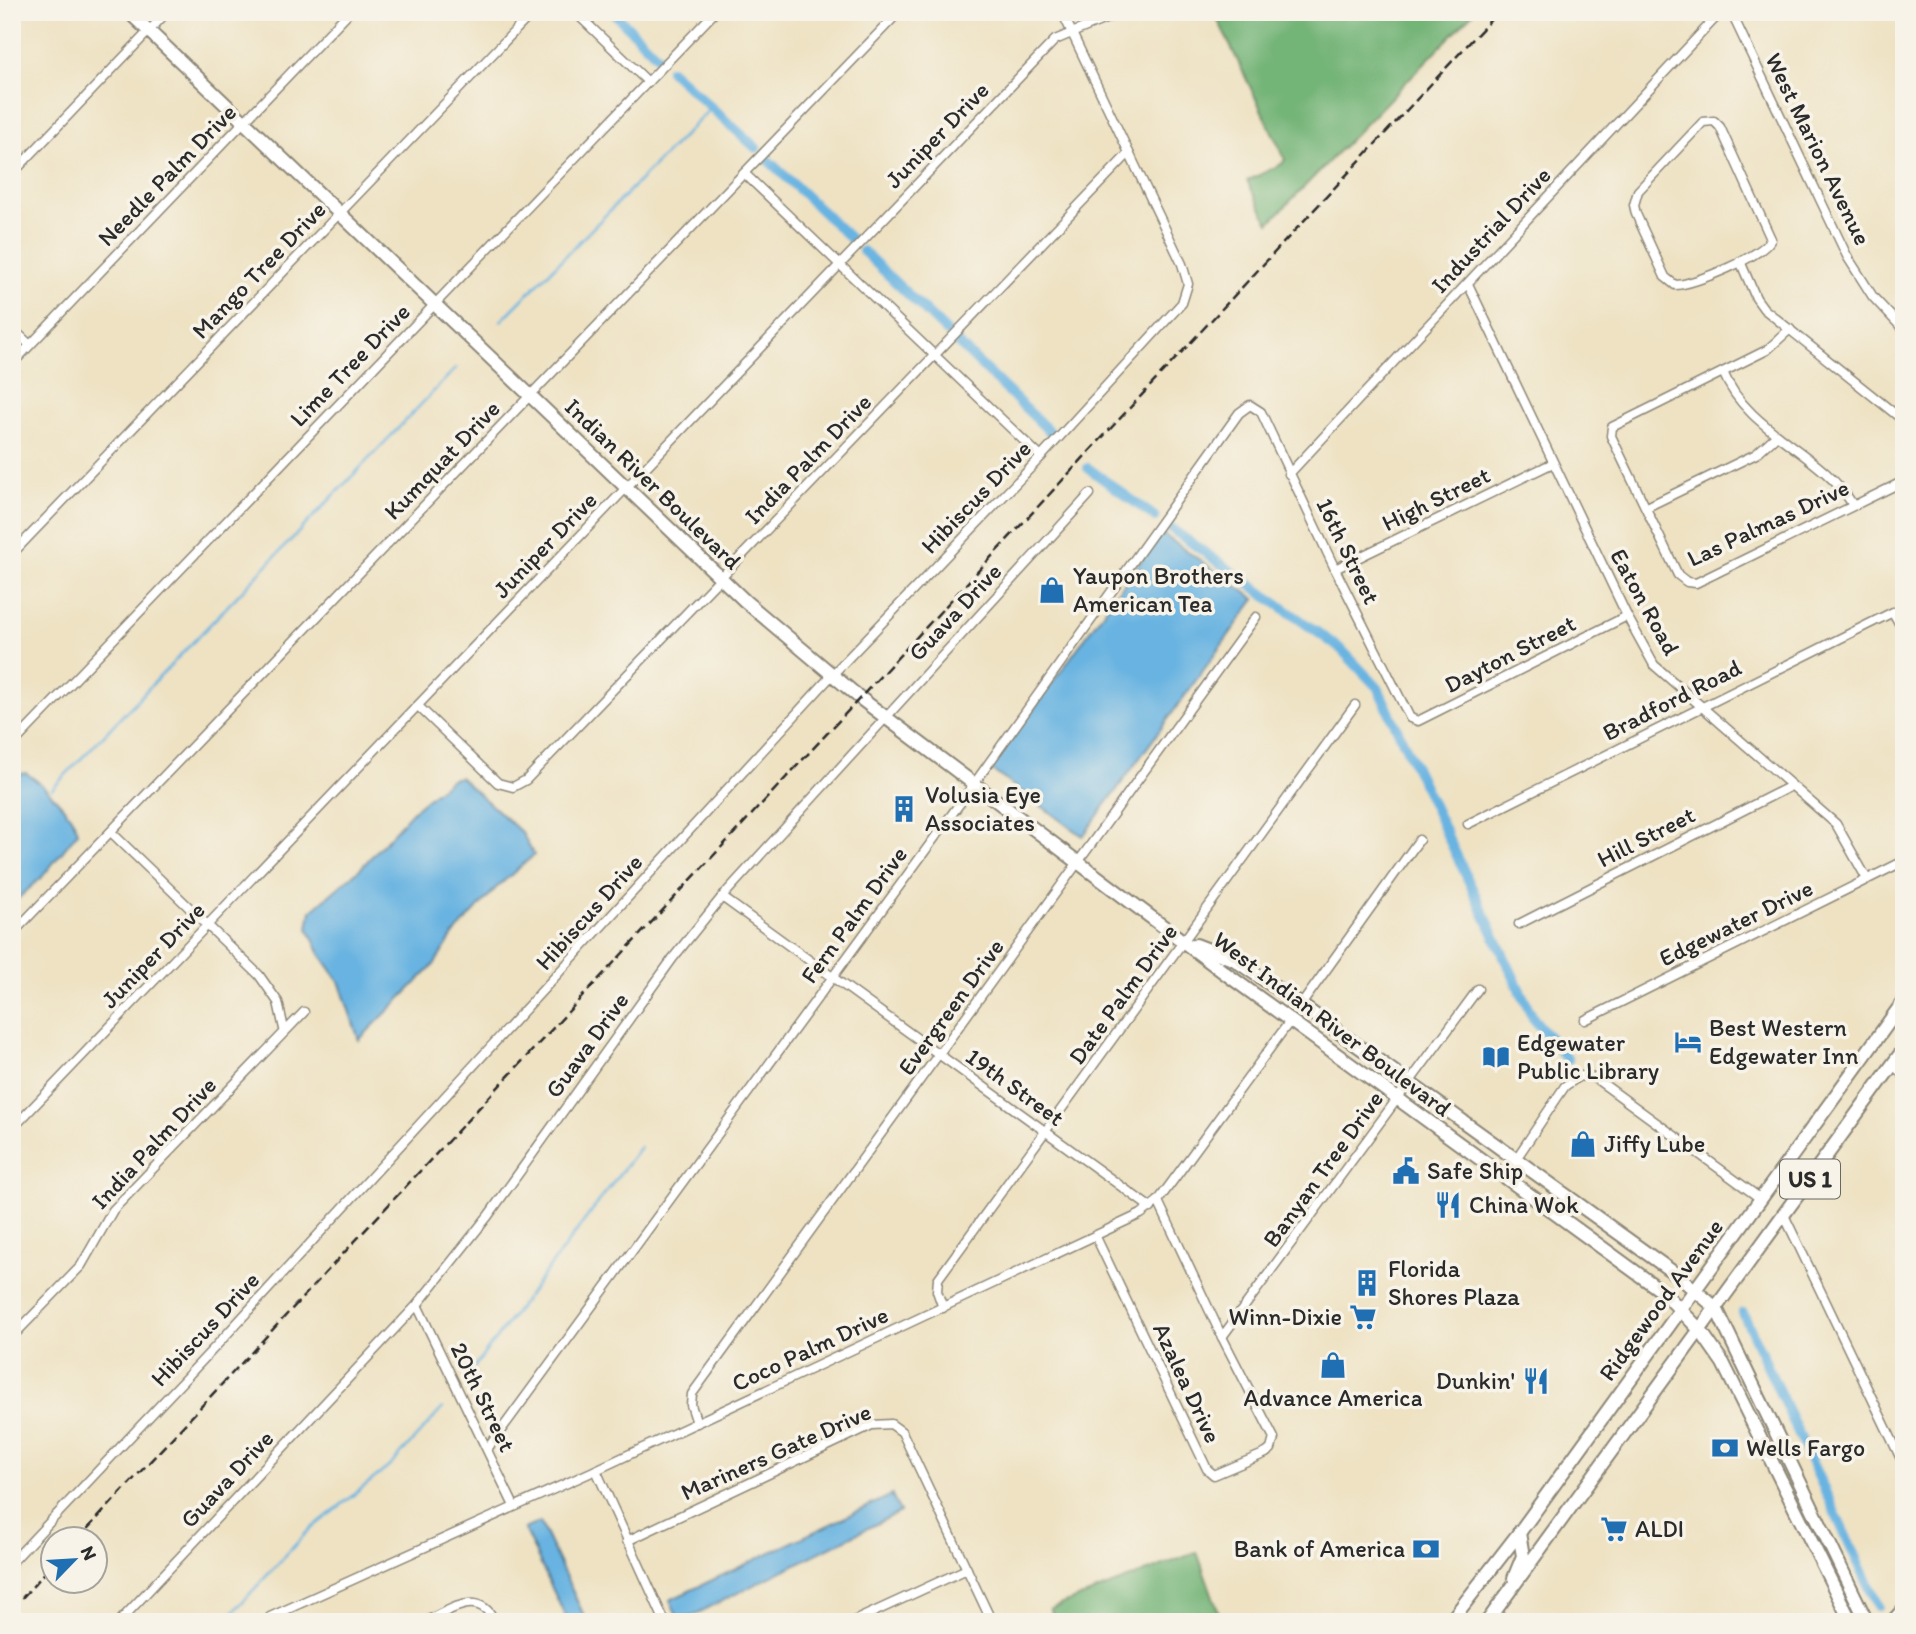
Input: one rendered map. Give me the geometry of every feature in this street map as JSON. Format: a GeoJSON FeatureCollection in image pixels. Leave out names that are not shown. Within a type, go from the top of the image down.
{"type":"FeatureCollection","features":[{"type":"Feature","properties":{"kind":"main road","name":"Indian River Boulevard"},"geometry":{"type":"LineString","coordinates":[[129,12],[721,578],[885,718],[1185,941]]}},
{"type":"Feature","properties":{"kind":"main road","name":"West Indian River Boulevard"},"geometry":{"type":"LineString","coordinates":[[1185,941],[1235,960],[1301,1005],[1516,1158],[1695,1289],[1716,1308]]}},
{"type":"Feature","properties":{"kind":"main road","name":"West Indian River Boulevard"},"geometry":{"type":"LineString","coordinates":[[1185,941],[1290,1021],[1663,1292],[1681,1308],[1714,1347],[1743,1400],[1851,1622]]}},
{"type":"Feature","properties":{"kind":"main road","name":"Ridgewood Avenue"},"geometry":{"type":"LineString","coordinates":[[1450,1622],[1519,1533],[1904,1001]]}},
{"type":"Feature","properties":{"kind":"main road","name":"Ridgewood Avenue"},"geometry":{"type":"LineString","coordinates":[[1487,1622],[1904,1049]]}},
{"type":"Feature","properties":{"kind":"main road"},"geometry":{"type":"LineString","coordinates":[[1716,1308],[1867,1622]]}},
{"type":"Feature","properties":{"kind":"main road"},"geometry":{"type":"LineString","coordinates":[[1743,1400],[1757,1392]]}},
{"type":"Feature","properties":{"kind":"main road"},"geometry":{"type":"LineString","coordinates":[[1508,1594],[1523,1556],[1519,1533]]}},
{"type":"Feature","properties":{"kind":"main road"},"geometry":{"type":"LineString","coordinates":[[1892,1622],[1904,1609]]}},
{"type":"Feature","properties":{"kind":"street"},"geometry":{"type":"LineString","coordinates":[[12,174],[167,12]]}},
{"type":"Feature","properties":{"kind":"street","name":"Needle Palm Drive"},"geometry":{"type":"LineString","coordinates":[[12,363],[349,12]]}},
{"type":"Feature","properties":{"kind":"street","name":"Mango Tree Drive"},"geometry":{"type":"LineString","coordinates":[[12,554],[533,12]]}},
{"type":"Feature","properties":{"kind":"street"},"geometry":{"type":"LineString","coordinates":[[575,12],[648,82]]}},
{"type":"Feature","properties":{"kind":"street","name":"Lime Tree Drive"},"geometry":{"type":"LineString","coordinates":[[12,745],[715,12]]}},
{"type":"Feature","properties":{"kind":"street","name":"Kumquat Drive"},"geometry":{"type":"LineString","coordinates":[[12,934],[899,12]]}},
{"type":"Feature","properties":{"kind":"street"},"geometry":{"type":"LineString","coordinates":[[1062,12],[1129,153]]}},
{"type":"Feature","properties":{"kind":"street","name":"Juniper Drive"},"geometry":{"type":"LineString","coordinates":[[12,1129],[1055,40],[1122,12]]}},
{"type":"Feature","properties":{"kind":"street","name":"Industrial Drive"},"geometry":{"type":"LineString","coordinates":[[1289,474],[1721,12]]}},
{"type":"Feature","properties":{"kind":"street","name":"West Marion Avenue"},"geometry":{"type":"LineString","coordinates":[[1731,12],[1847,256],[1873,297],[1904,330]]}},
{"type":"Feature","properties":{"kind":"street"},"geometry":{"type":"LineString","coordinates":[[1714,121],[1720,127],[1770,233],[1768,247],[1740,261],[1688,285],[1675,285],[1665,277],[1636,214],[1634,205],[1638,191],[1703,122],[1714,121]]}},
{"type":"Feature","properties":{"kind":"street","name":"Hibiscus Drive"},"geometry":{"type":"LineString","coordinates":[[12,1562],[216,1346],[832,674],[1041,457],[1182,303],[1188,284],[1182,264],[1129,153]]}},
{"type":"Feature","properties":{"kind":"street","name":"India Palm Drive"},"geometry":{"type":"LineString","coordinates":[[418,706],[498,783],[513,787],[526,780],[1129,153]]}},
{"type":"Feature","properties":{"kind":"street"},"geometry":{"type":"LineString","coordinates":[[744,173],[1041,457]]}},
{"type":"Feature","properties":{"kind":"street"},"geometry":{"type":"LineString","coordinates":[[1740,261],[1756,298],[1790,329],[1904,421]]}},
{"type":"Feature","properties":{"kind":"street","name":"Eaton Road"},"geometry":{"type":"LineString","coordinates":[[1468,284],[1627,616],[1654,664],[1700,708],[1836,824],[1867,879]]}},
{"type":"Feature","properties":{"kind":"street"},"geometry":{"type":"LineString","coordinates":[[12,328],[30,345]]}},
{"type":"Feature","properties":{"kind":"street","name":"Las Palmas Drive"},"geometry":{"type":"LineString","coordinates":[[1790,329],[1776,345],[1612,427],[1611,436],[1678,575],[1687,582],[1696,583],[1904,481]]}},
{"type":"Feature","properties":{"kind":"street"},"geometry":{"type":"LineString","coordinates":[[1723,372],[1739,403],[1834,480],[1853,505]]}},
{"type":"Feature","properties":{"kind":"street","name":"16th Street"},"geometry":{"type":"LineString","coordinates":[[1250,405],[1261,412],[1335,569],[1410,718]]}},
{"type":"Feature","properties":{"kind":"street","name":"Fern Palm Drive"},"geometry":{"type":"LineString","coordinates":[[488,1448],[974,784],[1231,424],[1250,405]]}},
{"type":"Feature","properties":{"kind":"street"},"geometry":{"type":"LineString","coordinates":[[1647,507],[1756,454],[1777,435]]}},
{"type":"Feature","properties":{"kind":"street","name":"High Street"},"geometry":{"type":"LineString","coordinates":[[1335,569],[1553,463]]}},
{"type":"Feature","properties":{"kind":"street","name":"Guava Drive"},"geometry":{"type":"LineString","coordinates":[[119,1622],[417,1305],[488,1216],[673,958],[722,897],[1090,494]]}},
{"type":"Feature","properties":{"kind":"street","name":"Bradford Road"},"geometry":{"type":"LineString","coordinates":[[1468,824],[1893,612],[1904,632]]}},
{"type":"Feature","properties":{"kind":"street","name":"Dayton Street"},"geometry":{"type":"LineString","coordinates":[[1410,718],[1418,721],[1627,616]]}},
{"type":"Feature","properties":{"kind":"street","name":"Evergreen Drive"},"geometry":{"type":"LineString","coordinates":[[697,1423],[691,1405],[692,1394],[1081,862],[1256,617]]}},
{"type":"Feature","properties":{"kind":"street","name":"Date Palm Drive"},"geometry":{"type":"LineString","coordinates":[[943,1308],[937,1291],[938,1279],[1355,705]]}},
{"type":"Feature","properties":{"kind":"street","name":"Hill Street"},"geometry":{"type":"LineString","coordinates":[[1519,923],[1791,786]]}},
{"type":"Feature","properties":{"kind":"street"},"geometry":{"type":"LineString","coordinates":[[111,832],[259,975],[278,1002],[284,1029]]}},
{"type":"Feature","properties":{"kind":"street"},"geometry":{"type":"LineString","coordinates":[[1301,1005],[1419,840]]}},
{"type":"Feature","properties":{"kind":"street","name":"Edgewater Drive"},"geometry":{"type":"LineString","coordinates":[[1585,1020],[1904,861]]}},
{"type":"Feature","properties":{"kind":"street","name":"19th Street"},"geometry":{"type":"LineString","coordinates":[[722,897],[1046,1133],[1155,1205],[1274,1438]]}},
{"type":"Feature","properties":{"kind":"street","name":"Banyan Tree Drive"},"geometry":{"type":"LineString","coordinates":[[1222,1337],[1478,989]]}},
{"type":"Feature","properties":{"kind":"street","name":"India Palm Drive"},"geometry":{"type":"LineString","coordinates":[[12,1337],[81,1266],[113,1210],[284,1029],[304,1012]]}},
{"type":"Feature","properties":{"kind":"street","name":"Coco Palm Drive"},"geometry":{"type":"LineString","coordinates":[[270,1617],[697,1423],[1096,1237],[1155,1205],[1290,1021]]}},
{"type":"Feature","properties":{"kind":"street"},"geometry":{"type":"LineString","coordinates":[[1893,1064],[1904,1076]]}},
{"type":"Feature","properties":{"kind":"street"},"geometry":{"type":"LineString","coordinates":[[1516,1158],[1565,1086],[1580,1076],[1595,1078],[1761,1199]]}},
{"type":"Feature","properties":{"kind":"street"},"geometry":{"type":"LineString","coordinates":[[1784,1215],[1904,1465]]}},
{"type":"Feature","properties":{"kind":"street","name":"Azalea Drive"},"geometry":{"type":"LineString","coordinates":[[1096,1237],[1207,1469],[1214,1475],[1254,1459],[1271,1449],[1274,1438]]}},
{"type":"Feature","properties":{"kind":"street","name":"20th Street"},"geometry":{"type":"LineString","coordinates":[[417,1305],[514,1506]]}},
{"type":"Feature","properties":{"kind":"street","name":"Mariners Gate Drive"},"geometry":{"type":"LineString","coordinates":[[627,1541],[882,1422],[891,1424],[902,1432],[992,1622]]}},
{"type":"Feature","properties":{"kind":"street"},"geometry":{"type":"LineString","coordinates":[[596,1470],[665,1622]]}},
{"type":"Feature","properties":{"kind":"street"},"geometry":{"type":"LineString","coordinates":[[852,1622],[967,1569]]}},
{"type":"Feature","properties":{"kind":"street"},"geometry":{"type":"LineString","coordinates":[[424,1622],[465,1602],[478,1602],[490,1610],[495,1622]]}},
{"type":"Feature","properties":{"kind":"green space"},"geometry":{"type":"Polygon","coordinates":[[[1233,12],[1474,12],[1269,223],[1247,181],[1282,164],[1285,159],[1218,20],[1233,12]]]}},
{"type":"Feature","properties":{"kind":"green space"},"geometry":{"type":"Polygon","coordinates":[[[1197,1552],[1222,1622],[1057,1622],[1050,1609],[1197,1552]]]}},
{"type":"Feature","properties":{"kind":"water"},"geometry":{"type":"Polygon","coordinates":[[[1161,533],[1255,599],[1083,836],[990,769],[1161,533]]]}},
{"type":"Feature","properties":{"kind":"water"},"geometry":{"type":"Polygon","coordinates":[[[26,773],[56,800],[70,816],[78,832],[42,877],[12,904],[12,775],[26,773]]]}},
{"type":"Feature","properties":{"kind":"water"},"geometry":{"type":"Polygon","coordinates":[[[460,777],[522,833],[534,855],[497,887],[454,934],[433,966],[359,1040],[339,981],[320,954],[308,928],[311,911],[361,868],[416,808],[451,779],[460,777]]]}},
{"type":"Feature","properties":{"kind":"water"},"geometry":{"type":"Polygon","coordinates":[[[892,1495],[900,1512],[680,1622],[670,1600],[892,1495]]]}},
{"type":"Feature","properties":{"kind":"water"},"geometry":{"type":"Polygon","coordinates":[[[540,1522],[587,1622],[568,1622],[524,1529],[540,1522]]]}},
{"type":"Feature","properties":{"kind":"waterway"},"geometry":{"type":"LineString","coordinates":[[613,12],[659,58]]}},
{"type":"Feature","properties":{"kind":"waterway"},"geometry":{"type":"LineString","coordinates":[[670,70],[756,148]]}},
{"type":"Feature","properties":{"kind":"waterway"},"geometry":{"type":"LineString","coordinates":[[501,321],[711,108]]}},
{"type":"Feature","properties":{"kind":"waterway"},"geometry":{"type":"LineString","coordinates":[[768,160],[851,239]]}},
{"type":"Feature","properties":{"kind":"waterway"},"geometry":{"type":"LineString","coordinates":[[863,251],[947,332]]}},
{"type":"Feature","properties":{"kind":"waterway"},"geometry":{"type":"LineString","coordinates":[[959,344],[1050,432]]}},
{"type":"Feature","properties":{"kind":"waterway"},"geometry":{"type":"LineString","coordinates":[[52,789],[456,368]]}},
{"type":"Feature","properties":{"kind":"waterway"},"geometry":{"type":"LineString","coordinates":[[1088,468],[1155,517]]}},
{"type":"Feature","properties":{"kind":"waterway"},"geometry":{"type":"LineString","coordinates":[[1169,527],[1341,649],[1378,688],[1533,1018],[1568,1060]]}},
{"type":"Feature","properties":{"kind":"waterway"},"geometry":{"type":"LineString","coordinates":[[466,1378],[640,1147]]}},
{"type":"Feature","properties":{"kind":"waterway"},"geometry":{"type":"LineString","coordinates":[[1743,1313],[1878,1606]]}},
{"type":"Feature","properties":{"kind":"waterway"},"geometry":{"type":"LineString","coordinates":[[224,1622],[307,1532],[391,1465],[443,1408]]}},
{"type":"Feature","properties":{"kind":"railway"},"geometry":{"type":"LineString","coordinates":[[90,1526],[1498,12]]}},
{"type":"Feature","properties":{"kind":"railway"},"geometry":{"type":"LineString","coordinates":[[12,1609],[38,1580]]}},
{"type":"Feature","properties":{"kind":"place","name":"Yaupon Brothers American Tea"},"geometry":{"type":"Point","coordinates":[1052,590]}},
{"type":"Feature","properties":{"kind":"place","name":"Volusia Eye Associates"},"geometry":{"type":"Point","coordinates":[904,809]}},
{"type":"Feature","properties":{"kind":"place","name":"Best Western Edgewater Inn"},"geometry":{"type":"Point","coordinates":[1688,1042]}},
{"type":"Feature","properties":{"kind":"place","name":"Edgewater Public Library"},"geometry":{"type":"Point","coordinates":[1496,1057]}},
{"type":"Feature","properties":{"kind":"place","name":"Jiffy Lube"},"geometry":{"type":"Point","coordinates":[1583,1144]}},
{"type":"Feature","properties":{"kind":"place","name":"Safe Ship"},"geometry":{"type":"Point","coordinates":[1406,1171]}},
{"type":"Feature","properties":{"kind":"place","name":"China Wok"},"geometry":{"type":"Point","coordinates":[1448,1205]}},
{"type":"Feature","properties":{"kind":"place","name":"Florida Shores Plaza"},"geometry":{"type":"Point","coordinates":[1367,1283]}},
{"type":"Feature","properties":{"kind":"place","name":"Winn-Dixie"},"geometry":{"type":"Point","coordinates":[1363,1317]}},
{"type":"Feature","properties":{"kind":"place","name":"Advance America"},"geometry":{"type":"Point","coordinates":[1333,1365]}},
{"type":"Feature","properties":{"kind":"place","name":"Dunkin'"},"geometry":{"type":"Point","coordinates":[1536,1381]}},
{"type":"Feature","properties":{"kind":"place","name":"Wells Fargo"},"geometry":{"type":"Point","coordinates":[1725,1448]}},
{"type":"Feature","properties":{"kind":"place","name":"ALDI"},"geometry":{"type":"Point","coordinates":[1614,1529]}},
{"type":"Feature","properties":{"kind":"place","name":"Bank of America"},"geometry":{"type":"Point","coordinates":[1426,1549]}}]}
